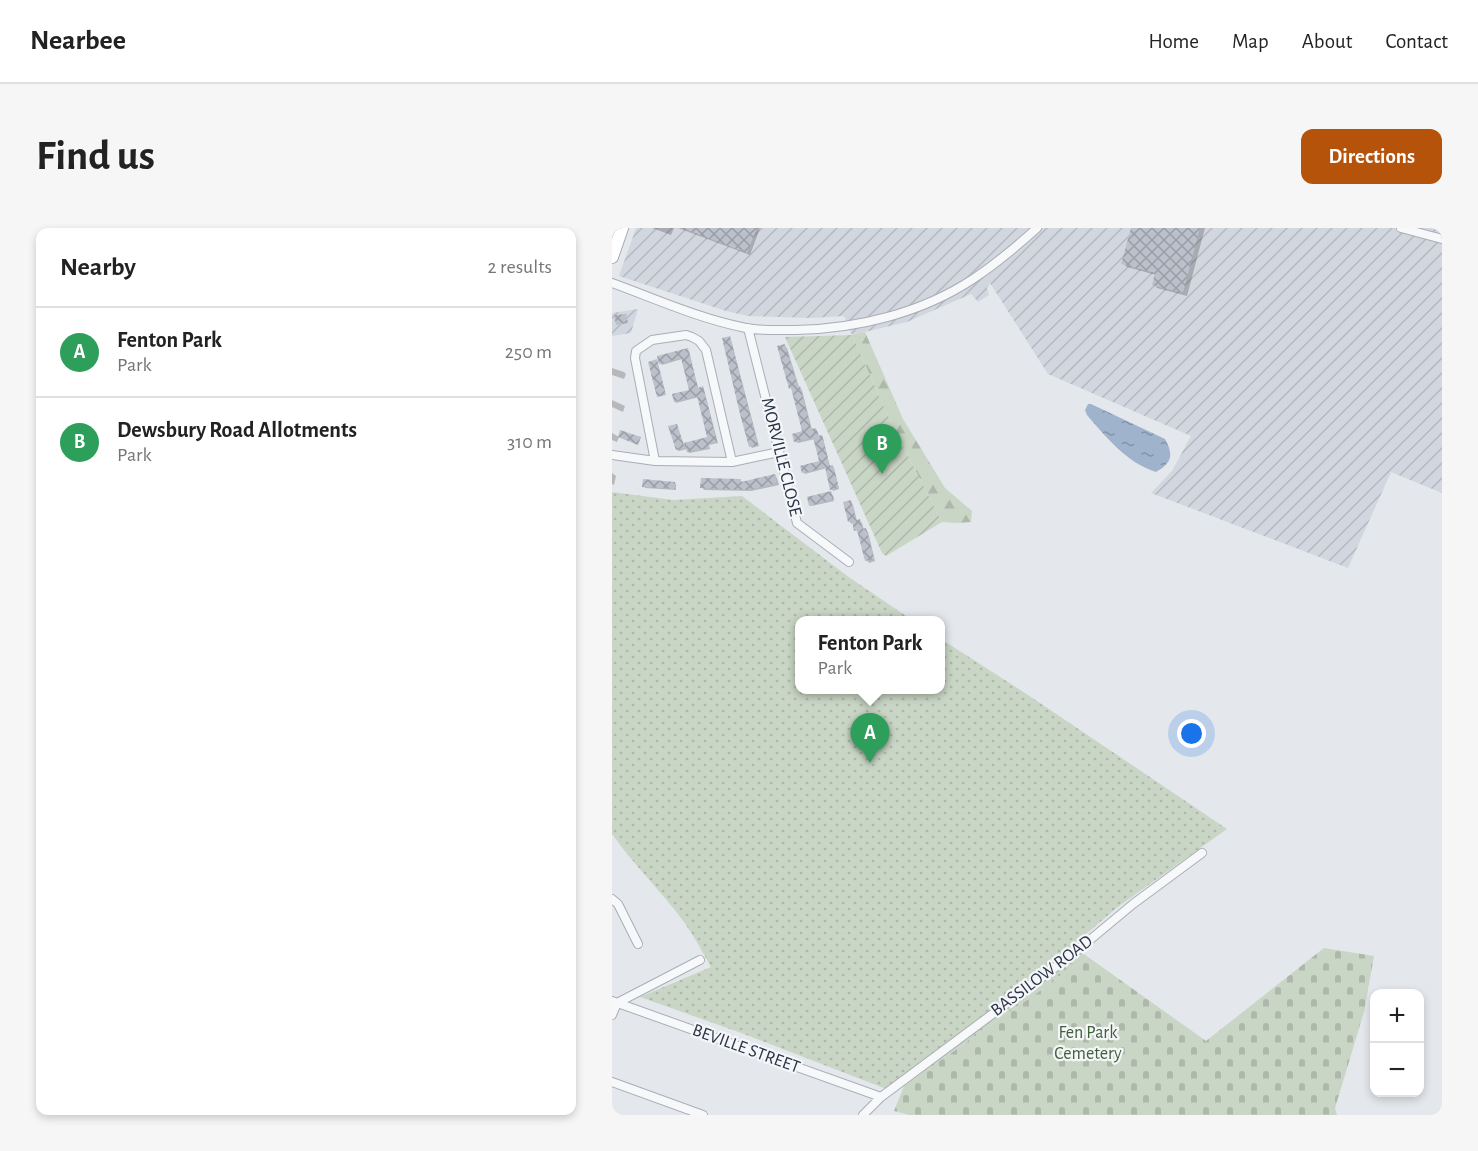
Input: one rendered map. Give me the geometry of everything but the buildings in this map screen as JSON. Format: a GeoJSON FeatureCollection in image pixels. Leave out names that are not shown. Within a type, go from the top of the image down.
{"type":"FeatureCollection","features":[{"type":"Feature","properties":{"kind":"main road"},"geometry":{"type":"LineString","coordinates":[[612,257],[622,228]]}},
{"type":"Feature","properties":{"kind":"street"},"geometry":{"type":"LineString","coordinates":[[612,283],[750,332],[809,330],[858,325],[944,296],[973,280],[1013,250],[1037,228]]}},
{"type":"Feature","properties":{"kind":"street"},"geometry":{"type":"LineString","coordinates":[[1401,228],[1442,239]]}},
{"type":"Feature","properties":{"kind":"street","name":"MORVILLE CLOSE"},"geometry":{"type":"LineString","coordinates":[[750,332],[797,523],[849,562]]}},
{"type":"Feature","properties":{"kind":"street"},"geometry":{"type":"LineString","coordinates":[[655,461],[635,358],[636,351],[652,340],[686,335],[699,341],[706,350],[732,462]]}},
{"type":"Feature","properties":{"kind":"street"},"geometry":{"type":"LineString","coordinates":[[612,455],[655,461],[732,462],[779,452]]}},
{"type":"Feature","properties":{"kind":"street","name":"BASSILOW ROAD"},"geometry":{"type":"LineString","coordinates":[[863,1115],[881,1096],[1064,960],[1133,904],[1202,853]]}},
{"type":"Feature","properties":{"kind":"street"},"geometry":{"type":"LineString","coordinates":[[612,899],[618,904],[638,944]]}},
{"type":"Feature","properties":{"kind":"street"},"geometry":{"type":"LineString","coordinates":[[612,1016],[615,1002],[700,960]]}},
{"type":"Feature","properties":{"kind":"street","name":"BEVILLE STREET"},"geometry":{"type":"LineString","coordinates":[[615,1002],[881,1096]]}},
{"type":"Feature","properties":{"kind":"street"},"geometry":{"type":"LineString","coordinates":[[612,1082],[703,1115]]}},
{"type":"Feature","properties":{"kind":"shaded area"},"geometry":{"type":"Polygon","coordinates":[[[636,228],[1442,228],[1442,493],[1391,472],[1348,568],[1151,493],[1172,471],[1191,436],[1048,374],[990,283],[987,288],[989,295],[978,302],[971,294],[907,322],[852,335],[844,316],[812,318],[748,316],[619,276],[636,228]]]}},
{"type":"Feature","properties":{"kind":"shaded area"},"geometry":{"type":"Polygon","coordinates":[[[638,309],[631,333],[612,336],[612,313],[638,309]]]}},
{"type":"Feature","properties":{"kind":"green space"},"geometry":{"type":"Polygon","coordinates":[[[865,332],[903,419],[945,488],[972,511],[971,522],[942,522],[892,425],[852,335],[865,332]]]}},
{"type":"Feature","properties":{"kind":"green space"},"geometry":{"type":"Polygon","coordinates":[[[852,335],[892,425],[942,522],[886,556],[882,553],[785,337],[852,335]]]}},
{"type":"Feature","properties":{"kind":"green space"},"geometry":{"type":"Polygon","coordinates":[[[612,492],[673,500],[742,496],[850,578],[906,616],[795,616],[795,694],[945,694],[945,642],[1227,829],[1119,906],[1073,945],[1088,957],[904,1086],[897,1079],[889,1090],[640,997],[711,967],[684,922],[612,834],[612,492]]]}},
{"type":"Feature","properties":{"kind":"green space","name":"Fen Park Cemetery"},"geometry":{"type":"Polygon","coordinates":[[[1324,948],[1374,956],[1364,1012],[1335,1108],[1337,1115],[909,1115],[894,1111],[904,1086],[1088,957],[1206,1041],[1324,948]]]}},
{"type":"Feature","properties":{"kind":"water"},"geometry":{"type":"Polygon","coordinates":[[[1088,404],[1165,439],[1170,450],[1168,462],[1156,472],[1126,456],[1087,415],[1085,410],[1088,404]]]}},
{"type":"Feature","properties":{"kind":"place","name":"Dewsbury Road Allotments"},"geometry":{"type":"Point","coordinates":[882,474]}},
{"type":"Feature","properties":{"kind":"place","name":"Fenton Park"},"geometry":{"type":"Point","coordinates":[870,763]}}]}
